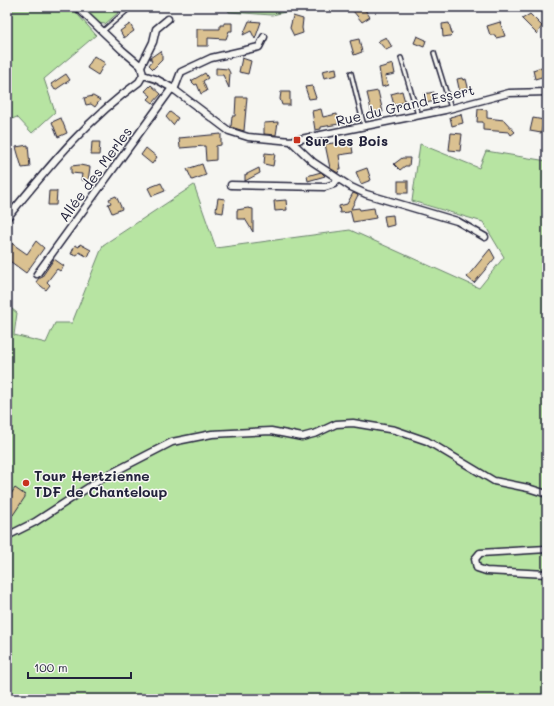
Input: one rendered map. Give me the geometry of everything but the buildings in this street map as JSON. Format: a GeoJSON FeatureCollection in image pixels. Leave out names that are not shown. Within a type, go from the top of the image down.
{"type":"FeatureCollection","features":[{"type":"Feature","properties":{"kind":"street"},"geometry":{"type":"LineString","coordinates":[[7,218],[63,150],[90,122],[138,82],[143,75],[141,66],[78,7]]}},
{"type":"Feature","properties":{"kind":"street"},"geometry":{"type":"LineString","coordinates":[[141,66],[153,42],[156,29],[168,19]]}},
{"type":"Feature","properties":{"kind":"street","name":"Allée des Merles"},"geometry":{"type":"LineString","coordinates":[[37,274],[173,89],[181,72],[211,58],[259,47],[264,37]]}},
{"type":"Feature","properties":{"kind":"street","name":"Rue du Grand Essert"},"geometry":{"type":"LineString","coordinates":[[143,75],[156,78],[173,89],[228,131],[248,137],[291,141],[452,108],[509,92],[547,92]]}},
{"type":"Feature","properties":{"kind":"street"},"geometry":{"type":"LineString","coordinates":[[291,141],[313,162],[337,179],[366,194],[457,221],[485,237]]}},
{"type":"Feature","properties":{"kind":"street"},"geometry":{"type":"LineString","coordinates":[[231,185],[325,187],[334,184],[337,179]]}},
{"type":"Feature","properties":{"kind":"street"},"geometry":{"type":"LineString","coordinates":[[7,536],[35,522],[106,476],[172,442],[212,434],[271,431],[302,436],[317,433],[336,424],[353,423],[395,430],[427,441],[494,481],[528,488],[547,494]]}},
{"type":"Feature","properties":{"kind":"street"},"geometry":{"type":"LineString","coordinates":[[547,549],[480,553],[475,559],[477,568],[486,571],[547,574]]}},
{"type":"Feature","properties":{"kind":"lane"},"geometry":{"type":"LineString","coordinates":[[103,31],[130,7]]}},
{"type":"Feature","properties":{"kind":"lane"},"geometry":{"type":"LineString","coordinates":[[434,53],[452,108]]}},
{"type":"Feature","properties":{"kind":"lane"},"geometry":{"type":"LineString","coordinates":[[401,58],[418,115]]}},
{"type":"Feature","properties":{"kind":"lane"},"geometry":{"type":"LineString","coordinates":[[351,73],[364,127]]}},
{"type":"Feature","properties":{"kind":"green space"},"geometry":{"type":"Polygon","coordinates":[[[7,7],[71,7],[96,35],[44,79],[55,112],[32,133],[17,117],[7,121],[7,7]]]}},
{"type":"Feature","properties":{"kind":"green space"},"geometry":{"type":"Polygon","coordinates":[[[83,7],[125,7],[105,24],[98,23],[83,7]]]}},
{"type":"Feature","properties":{"kind":"green space"},"geometry":{"type":"Polygon","coordinates":[[[227,7],[303,8],[272,15],[229,12],[227,7]]]}},
{"type":"Feature","properties":{"kind":"green space"},"geometry":{"type":"Polygon","coordinates":[[[420,144],[479,168],[486,151],[547,161],[547,699],[7,699],[7,305],[17,313],[14,335],[46,343],[55,323],[72,323],[103,245],[194,185],[216,248],[350,230],[479,288],[504,257],[483,222],[412,201],[420,144]]]}},
{"type":"Feature","properties":{"kind":"place","name":"Sur les Bois"},"geometry":{"type":"Point","coordinates":[297,140]}},
{"type":"Feature","properties":{"kind":"place","name":"Tour Hertzienne TDF de Chanteloup"},"geometry":{"type":"Point","coordinates":[26,483]}}]}
